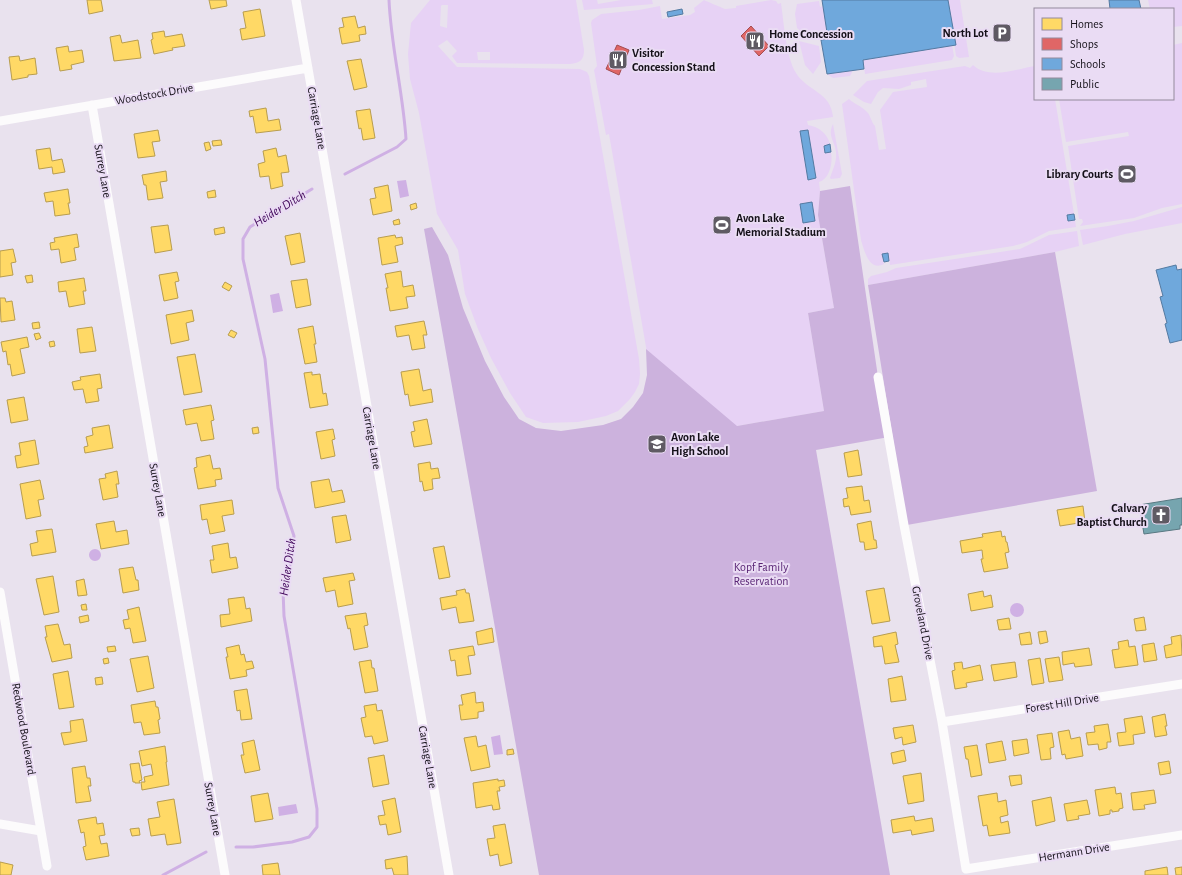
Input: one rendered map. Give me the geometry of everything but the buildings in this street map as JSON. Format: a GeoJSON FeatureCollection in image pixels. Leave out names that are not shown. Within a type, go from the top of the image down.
{"type":"FeatureCollection","features":[{"type":"Feature","properties":{"kind":"street","name":"Carriage Lane"},"geometry":{"type":"LineString","coordinates":[[296,0],[449,875]]}},
{"type":"Feature","properties":{"kind":"street","name":"Woodstock Drive"},"geometry":{"type":"LineString","coordinates":[[0,121],[308,68]]}},
{"type":"Feature","properties":{"kind":"street","name":"Surrey Lane"},"geometry":{"type":"LineString","coordinates":[[92,105],[225,875]]}},
{"type":"Feature","properties":{"kind":"street","name":"Groveland Drive"},"geometry":{"type":"LineString","coordinates":[[878,377],[942,722],[966,869]]}},
{"type":"Feature","properties":{"kind":"street","name":"Redwood Boulevard"},"geometry":{"type":"LineString","coordinates":[[0,592],[47,866]]}},
{"type":"Feature","properties":{"kind":"street","name":"Forest Hill Drive"},"geometry":{"type":"LineString","coordinates":[[942,722],[1182,684]]}},
{"type":"Feature","properties":{"kind":"street"},"geometry":{"type":"LineString","coordinates":[[0,824],[41,831]]}},
{"type":"Feature","properties":{"kind":"street","name":"Hermann Drive"},"geometry":{"type":"LineString","coordinates":[[966,869],[1182,835]]}},
{"type":"Feature","properties":{"kind":"shaded area"},"geometry":{"type":"Polygon","coordinates":[[[430,0],[576,0],[584,50],[582,59],[576,63],[457,63],[452,56],[457,51],[447,40],[438,46],[457,67],[580,69],[587,72],[589,76],[639,359],[639,384],[630,399],[618,411],[606,416],[578,422],[543,423],[526,417],[510,393],[491,358],[465,294],[458,250],[437,214],[419,113],[410,79],[408,54],[411,23],[430,0]],[[442,5],[440,26],[447,28],[448,5],[442,5]],[[477,52],[478,60],[490,60],[490,52],[477,52]]]}},
{"type":"Feature","properties":{"kind":"shaded area"},"geometry":{"type":"Polygon","coordinates":[[[582,0],[597,0],[598,4],[621,0],[652,0],[653,4],[584,10],[582,0]]]}},
{"type":"Feature","properties":{"kind":"shaded area","name":"Avon Lake Memorial Stadium"},"geometry":{"type":"Polygon","coordinates":[[[704,0],[725,9],[771,0],[776,1],[778,4],[781,3],[786,40],[790,58],[796,73],[806,84],[818,92],[828,102],[831,109],[833,117],[807,121],[808,125],[816,127],[825,134],[830,144],[824,146],[825,152],[831,152],[832,160],[828,174],[819,182],[820,191],[818,215],[834,308],[808,313],[824,411],[662,439],[609,134],[606,135],[594,70],[597,66],[591,23],[592,20],[601,14],[660,6],[662,19],[690,15],[695,12],[694,8],[704,0]]]}},
{"type":"Feature","properties":{"kind":"shaded area"},"geometry":{"type":"Polygon","coordinates":[[[948,0],[960,0],[969,57],[959,58],[956,56],[948,0]]]}},
{"type":"Feature","properties":{"kind":"shaded area"},"geometry":{"type":"Polygon","coordinates":[[[1148,0],[1182,0],[1182,26],[1174,27],[1174,8],[1150,8],[1148,0]]]}},
{"type":"Feature","properties":{"kind":"shaded area"},"geometry":{"type":"Polygon","coordinates":[[[819,1],[820,7],[823,6],[828,39],[821,40],[805,35],[797,28],[795,14],[797,4],[819,1]]]}},
{"type":"Feature","properties":{"kind":"shaded area"},"geometry":{"type":"Polygon","coordinates":[[[799,41],[819,46],[821,62],[813,74],[805,65],[799,41]]]}},
{"type":"Feature","properties":{"kind":"shaded area","name":"Library Courts"},"geometry":{"type":"Polygon","coordinates":[[[1182,43],[1182,204],[1162,208],[1134,218],[1080,226],[1083,222],[1082,219],[1079,219],[1068,146],[1129,136],[1128,132],[1066,142],[1059,100],[1174,100],[1174,45],[1182,43]]]}},
{"type":"Feature","properties":{"kind":"shaded area"},"geometry":{"type":"Polygon","coordinates":[[[952,45],[954,56],[952,60],[865,74],[863,60],[952,45]]]}},
{"type":"Feature","properties":{"kind":"shaded area"},"geometry":{"type":"Polygon","coordinates":[[[973,65],[987,72],[995,73],[1034,66],[1034,100],[1055,100],[1074,214],[1067,215],[1068,221],[1075,220],[1076,227],[1049,231],[1027,242],[1013,246],[890,265],[888,254],[882,255],[884,264],[879,266],[874,265],[868,259],[861,240],[842,104],[849,99],[865,110],[875,126],[879,150],[886,149],[880,110],[893,92],[927,87],[926,79],[911,82],[911,85],[899,89],[883,88],[878,92],[871,104],[864,102],[853,95],[867,81],[965,66],[970,68],[973,65]]]}},
{"type":"Feature","properties":{"kind":"shaded area"},"geometry":{"type":"Polygon","coordinates":[[[853,70],[850,76],[833,78],[827,74],[853,70]]]}},
{"type":"Feature","properties":{"kind":"shaded area"},"geometry":{"type":"Polygon","coordinates":[[[833,124],[842,174],[840,178],[831,179],[830,178],[836,159],[835,148],[831,135],[831,128],[833,124]]]}},
{"type":"Feature","properties":{"kind":"shaded area"},"geometry":{"type":"Polygon","coordinates":[[[406,180],[409,196],[400,198],[397,181],[406,180]]]}},
{"type":"Feature","properties":{"kind":"shaded area"},"geometry":{"type":"Polygon","coordinates":[[[1182,207],[1182,223],[1125,234],[1083,245],[1080,230],[1134,221],[1182,207]]]}},
{"type":"Feature","properties":{"kind":"shaded area"},"geometry":{"type":"Polygon","coordinates":[[[1077,231],[1079,246],[1055,252],[868,285],[868,279],[871,276],[896,268],[1020,249],[1049,235],[1077,231]]]}},
{"type":"Feature","properties":{"kind":"shaded area"},"geometry":{"type":"Polygon","coordinates":[[[279,293],[283,311],[273,313],[270,295],[279,293]]]}},
{"type":"Feature","properties":{"kind":"shaded area"},"geometry":{"type":"Polygon","coordinates":[[[97,549],[100,550],[100,560],[93,561],[90,560],[89,553],[90,550],[97,549]]]}},
{"type":"Feature","properties":{"kind":"shaded area"},"geometry":{"type":"Polygon","coordinates":[[[1017,603],[1022,605],[1024,610],[1022,615],[1017,617],[1012,615],[1010,610],[1012,605],[1017,603]]]}},
{"type":"Feature","properties":{"kind":"shaded area"},"geometry":{"type":"Polygon","coordinates":[[[500,735],[503,754],[494,755],[491,737],[500,735]]]}},
{"type":"Feature","properties":{"kind":"shaded area"},"geometry":{"type":"Polygon","coordinates":[[[296,804],[298,813],[279,816],[278,807],[296,804]]]}},
{"type":"Feature","properties":{"kind":"green space","name":"Kopf Family Reservation"},"geometry":{"type":"Polygon","coordinates":[[[850,186],[878,377],[889,437],[816,450],[890,875],[539,875],[424,229],[432,227],[448,255],[463,308],[485,361],[504,397],[519,419],[536,428],[561,431],[603,425],[621,419],[633,407],[643,393],[647,375],[646,349],[737,426],[824,411],[808,313],[834,308],[818,215],[820,191],[850,186]]]}},
{"type":"Feature","properties":{"kind":"green space"},"geometry":{"type":"Polygon","coordinates":[[[1055,252],[1097,491],[907,525],[868,285],[1055,252]]]}},
{"type":"Feature","properties":{"kind":"waterway","name":"Heider Ditch"},"geometry":{"type":"LineString","coordinates":[[345,174],[397,147],[406,139],[392,35],[389,0]]}},
{"type":"Feature","properties":{"kind":"waterway","name":"Heider Ditch"},"geometry":{"type":"LineString","coordinates":[[236,847],[253,847],[292,842],[309,837],[317,827],[317,809],[284,616],[283,590],[290,565],[294,536],[278,488],[265,359],[243,259],[243,239],[250,227],[312,189]]}},
{"type":"Feature","properties":{"kind":"waterway","name":"Heider Ditch"},"geometry":{"type":"LineString","coordinates":[[163,875],[206,852]]}},
{"type":"Feature","properties":{"kind":"place","name":"North Lot"},"geometry":{"type":"Point","coordinates":[1002,33]}},
{"type":"Feature","properties":{"kind":"place","name":"Home Concession Stand"},"geometry":{"type":"Point","coordinates":[755,41]}},
{"type":"Feature","properties":{"kind":"place","name":"Visitor Concession Stand"},"geometry":{"type":"Point","coordinates":[618,60]}},
{"type":"Feature","properties":{"kind":"place","name":"Library Courts"},"geometry":{"type":"Point","coordinates":[1127,174]}},
{"type":"Feature","properties":{"kind":"place","name":"Avon Lake Memorial Stadium"},"geometry":{"type":"Point","coordinates":[722,225]}},
{"type":"Feature","properties":{"kind":"place","name":"Avon Lake High School"},"geometry":{"type":"Point","coordinates":[657,444]}},
{"type":"Feature","properties":{"kind":"place","name":"Calvary Baptist Church"},"geometry":{"type":"Point","coordinates":[1161,515]}}]}
